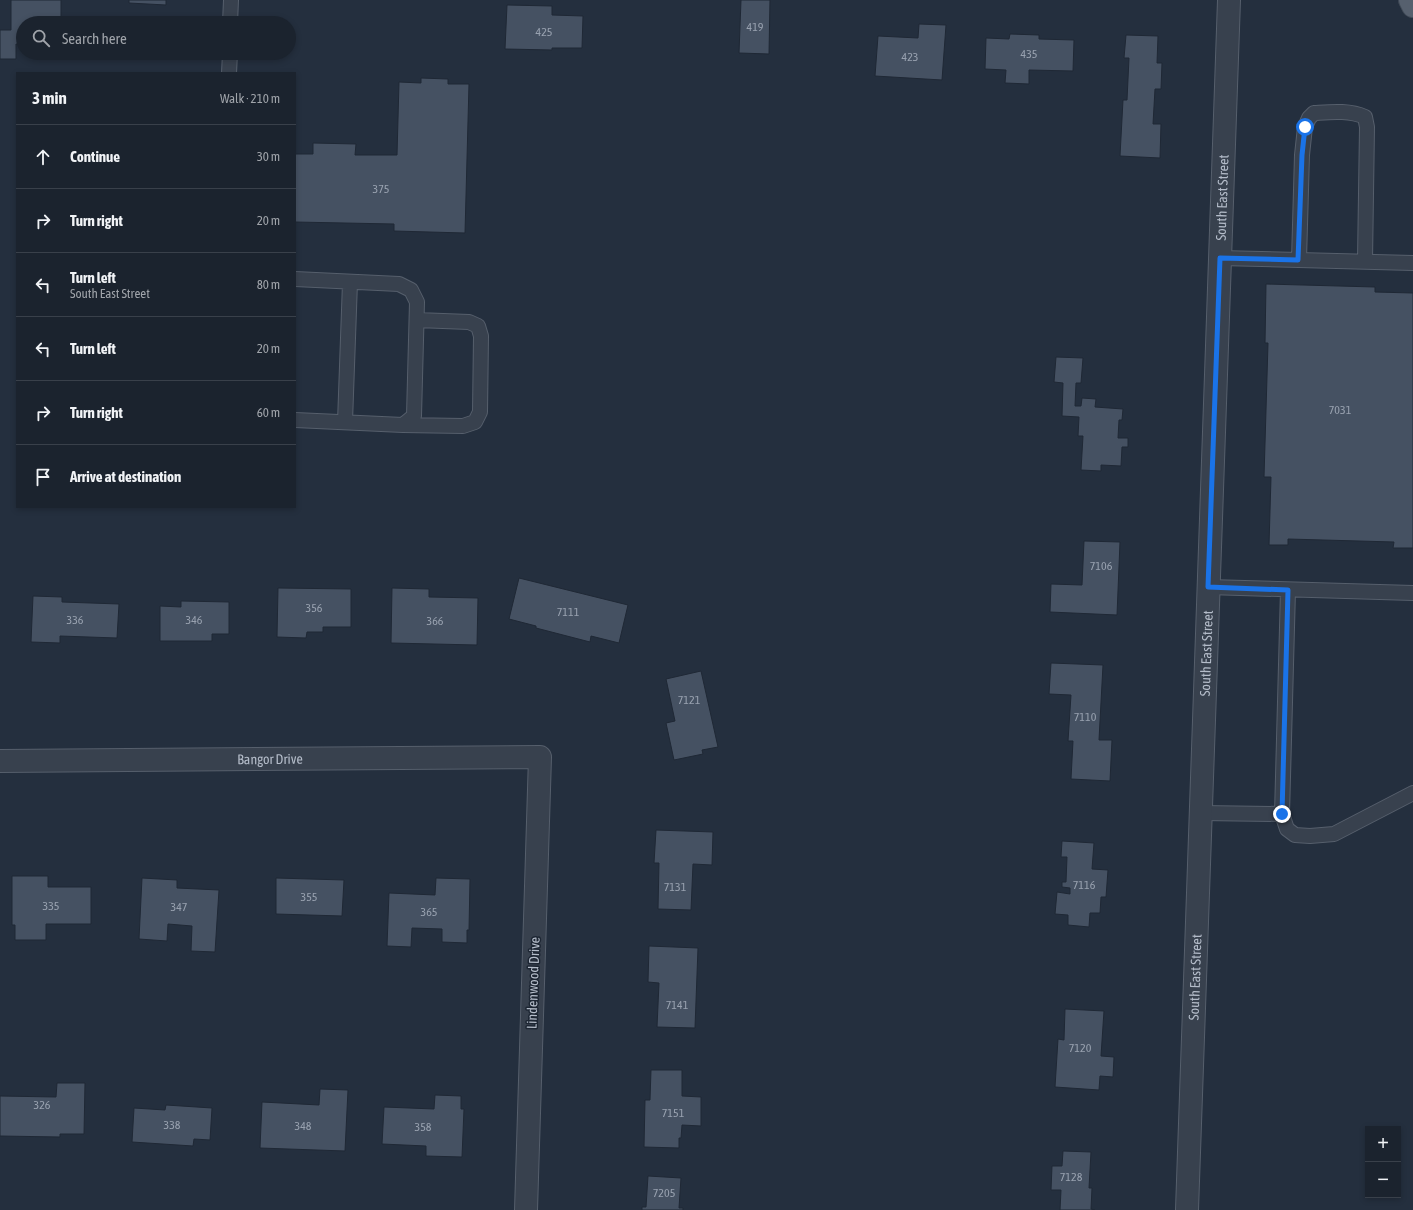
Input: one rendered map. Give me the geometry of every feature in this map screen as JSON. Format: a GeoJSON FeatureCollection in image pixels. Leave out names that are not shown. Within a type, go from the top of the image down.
{"type":"FeatureCollection","features":[{"type":"Feature","properties":{"kind":"main road"},"geometry":{"type":"LineString","coordinates":[[1410,0],[1413,6]]}},
{"type":"Feature","properties":{"kind":"street","name":"South East Street"},"geometry":{"type":"LineString","coordinates":[[1187,1210],[1229,0]]}},
{"type":"Feature","properties":{"kind":"street","name":"Bangor Drive"},"geometry":{"type":"LineString","coordinates":[[0,761],[540,756]]}},
{"type":"Feature","properties":{"kind":"street","name":"Lindenwood Drive"},"geometry":{"type":"LineString","coordinates":[[526,1210],[540,756]]}},
{"type":"Feature","properties":{"kind":"lane"},"geometry":{"type":"LineString","coordinates":[[230,16],[231,0]]}},
{"type":"Feature","properties":{"kind":"lane"},"geometry":{"type":"LineString","coordinates":[[229,72],[230,60]]}},
{"type":"Feature","properties":{"kind":"lane"},"geometry":{"type":"LineString","coordinates":[[1298,260],[1302,155],[1305,127],[1309,118],[1314,113],[1337,112],[1357,114],[1365,117],[1367,127],[1365,261]]}},
{"type":"Feature","properties":{"kind":"lane"},"geometry":{"type":"LineString","coordinates":[[1220,258],[1413,263]]}},
{"type":"Feature","properties":{"kind":"lane"},"geometry":{"type":"LineString","coordinates":[[296,279],[399,284],[411,290],[417,302],[414,416],[403,425]]}},
{"type":"Feature","properties":{"kind":"lane"},"geometry":{"type":"LineString","coordinates":[[345,422],[350,282]]}},
{"type":"Feature","properties":{"kind":"lane"},"geometry":{"type":"LineString","coordinates":[[296,420],[463,426],[474,422],[480,412],[481,336],[478,326],[469,322],[417,320]]}},
{"type":"Feature","properties":{"kind":"lane"},"geometry":{"type":"LineString","coordinates":[[1208,587],[1413,593]]}},
{"type":"Feature","properties":{"kind":"lane"},"geometry":{"type":"LineString","coordinates":[[1288,590],[1282,814],[1287,829],[1295,835],[1310,836],[1334,834],[1413,793]]}},
{"type":"Feature","properties":{"kind":"lane"},"geometry":{"type":"LineString","coordinates":[[1201,813],[1282,814]]}},
{"type":"Feature","properties":{"kind":"building"},"geometry":{"type":"Polygon","coordinates":[[[11,0],[61,0],[61,16],[16,16],[16,59],[0,59],[0,30],[11,30],[11,0]]]}},
{"type":"Feature","properties":{"kind":"building"},"geometry":{"type":"Polygon","coordinates":[[[129,0],[166,0],[166,5],[129,3],[129,0]]]}},
{"type":"Feature","properties":{"kind":"building"},"geometry":{"type":"Polygon","coordinates":[[[741,0],[770,0],[769,54],[739,53],[741,0]]]}},
{"type":"Feature","properties":{"kind":"building"},"geometry":{"type":"Polygon","coordinates":[[[507,5],[552,6],[552,15],[583,16],[582,48],[552,48],[552,50],[505,49],[507,5]]]}},
{"type":"Feature","properties":{"kind":"building"},"geometry":{"type":"Polygon","coordinates":[[[919,24],[946,25],[942,80],[875,76],[878,36],[918,38],[919,24]]]}},
{"type":"Feature","properties":{"kind":"building"},"geometry":{"type":"Polygon","coordinates":[[[1010,34],[1039,35],[1039,39],[1074,40],[1073,71],[1029,70],[1029,84],[1005,83],[1006,70],[985,69],[986,38],[1009,39],[1010,34]]]}},
{"type":"Feature","properties":{"kind":"building"},"geometry":{"type":"Polygon","coordinates":[[[1126,35],[1158,36],[1157,63],[1162,63],[1161,89],[1155,89],[1153,124],[1161,124],[1160,158],[1120,156],[1123,100],[1127,100],[1129,58],[1124,58],[1126,35]]]}},
{"type":"Feature","properties":{"kind":"building"},"geometry":{"type":"Polygon","coordinates":[[[421,78],[448,79],[448,84],[469,84],[465,233],[394,231],[394,224],[296,222],[296,154],[313,154],[313,143],[356,144],[355,155],[397,155],[399,82],[421,83],[421,78]]]}},
{"type":"Feature","properties":{"kind":"building"},"geometry":{"type":"Polygon","coordinates":[[[1266,284],[1375,287],[1375,292],[1413,293],[1413,548],[1393,548],[1394,542],[1288,539],[1288,545],[1269,545],[1271,477],[1264,477],[1268,343],[1265,343],[1266,284]]]}},
{"type":"Feature","properties":{"kind":"building"},"geometry":{"type":"Polygon","coordinates":[[[1056,357],[1083,358],[1081,383],[1076,383],[1075,406],[1081,406],[1082,398],[1096,399],[1095,407],[1123,409],[1122,420],[1119,420],[1118,438],[1128,438],[1128,447],[1122,447],[1121,466],[1101,465],[1101,471],[1081,470],[1083,436],[1078,436],[1079,417],[1062,416],[1063,383],[1054,382],[1056,357]]]}},
{"type":"Feature","properties":{"kind":"building"},"geometry":{"type":"Polygon","coordinates":[[[1084,541],[1120,542],[1117,615],[1050,612],[1051,584],[1082,585],[1084,541]]]}},
{"type":"Feature","properties":{"kind":"building"},"geometry":{"type":"Polygon","coordinates":[[[519,578],[628,605],[619,643],[591,636],[590,642],[536,628],[536,626],[509,619],[519,578]]]}},
{"type":"Feature","properties":{"kind":"building"},"geometry":{"type":"Polygon","coordinates":[[[278,588],[351,589],[351,627],[323,627],[323,632],[307,632],[306,638],[277,637],[278,588]]]}},
{"type":"Feature","properties":{"kind":"building"},"geometry":{"type":"Polygon","coordinates":[[[392,588],[429,589],[429,597],[478,598],[477,645],[391,643],[392,588]]]}},
{"type":"Feature","properties":{"kind":"building"},"geometry":{"type":"Polygon","coordinates":[[[33,596],[62,597],[62,602],[119,604],[117,638],[60,636],[60,643],[31,642],[33,596]]]}},
{"type":"Feature","properties":{"kind":"building"},"geometry":{"type":"Polygon","coordinates":[[[181,601],[229,602],[229,634],[212,634],[212,641],[160,641],[160,606],[181,607],[181,601]]]}},
{"type":"Feature","properties":{"kind":"building"},"geometry":{"type":"Polygon","coordinates":[[[1051,663],[1103,665],[1099,740],[1112,740],[1110,781],[1071,779],[1073,741],[1068,741],[1071,695],[1049,694],[1051,663]]]}},
{"type":"Feature","properties":{"kind":"building"},"geometry":{"type":"Polygon","coordinates":[[[701,671],[718,747],[702,750],[703,754],[674,760],[666,723],[675,721],[666,679],[701,671]]]}},
{"type":"Feature","properties":{"kind":"building"},"geometry":{"type":"Polygon","coordinates":[[[656,830],[713,832],[712,865],[693,864],[691,910],[658,909],[659,863],[654,863],[656,830]]]}},
{"type":"Feature","properties":{"kind":"building"},"geometry":{"type":"Polygon","coordinates":[[[1062,841],[1094,843],[1092,869],[1108,870],[1106,897],[1101,897],[1100,913],[1090,913],[1089,927],[1068,925],[1068,915],[1055,914],[1057,892],[1070,894],[1070,888],[1062,887],[1062,882],[1066,882],[1067,857],[1061,857],[1062,841]]]}},
{"type":"Feature","properties":{"kind":"building"},"geometry":{"type":"Polygon","coordinates":[[[12,876],[48,876],[48,887],[91,887],[91,924],[46,924],[46,940],[15,940],[15,925],[12,925],[12,876]]]}},
{"type":"Feature","properties":{"kind":"building"},"geometry":{"type":"Polygon","coordinates":[[[142,878],[177,880],[177,888],[219,890],[215,952],[191,951],[192,926],[168,924],[167,941],[139,939],[142,878]]]}},
{"type":"Feature","properties":{"kind":"building"},"geometry":{"type":"Polygon","coordinates":[[[276,878],[344,880],[342,916],[276,914],[276,878]]]}},
{"type":"Feature","properties":{"kind":"building"},"geometry":{"type":"Polygon","coordinates":[[[436,878],[470,879],[469,930],[467,930],[467,943],[442,942],[442,929],[412,928],[411,947],[387,946],[389,893],[435,895],[436,878]]]}},
{"type":"Feature","properties":{"kind":"building"},"geometry":{"type":"Polygon","coordinates":[[[649,946],[698,948],[695,1028],[657,1027],[659,983],[648,982],[649,946]]]}},
{"type":"Feature","properties":{"kind":"building"},"geometry":{"type":"Polygon","coordinates":[[[1065,1009],[1104,1011],[1101,1056],[1114,1057],[1113,1077],[1100,1076],[1099,1090],[1055,1087],[1058,1039],[1064,1040],[1065,1009]]]}},
{"type":"Feature","properties":{"kind":"building"},"geometry":{"type":"Polygon","coordinates":[[[651,1070],[682,1070],[682,1096],[701,1097],[701,1126],[682,1125],[681,1138],[679,1138],[679,1148],[644,1147],[645,1100],[650,1100],[651,1070]]]}},
{"type":"Feature","properties":{"kind":"building"},"geometry":{"type":"Polygon","coordinates":[[[57,1083],[85,1083],[84,1134],[60,1134],[60,1137],[0,1136],[0,1096],[56,1097],[57,1083]]]}},
{"type":"Feature","properties":{"kind":"building"},"geometry":{"type":"Polygon","coordinates":[[[320,1089],[348,1090],[345,1151],[260,1148],[262,1102],[319,1105],[320,1089]]]}},
{"type":"Feature","properties":{"kind":"building"},"geometry":{"type":"Polygon","coordinates":[[[435,1095],[461,1096],[461,1109],[464,1109],[462,1157],[426,1156],[426,1146],[382,1144],[384,1107],[434,1109],[435,1095]]]}},
{"type":"Feature","properties":{"kind":"building"},"geometry":{"type":"Polygon","coordinates":[[[166,1105],[212,1108],[210,1140],[194,1139],[193,1146],[132,1142],[134,1108],[165,1110],[166,1105]]]}},
{"type":"Feature","properties":{"kind":"building"},"geometry":{"type":"Polygon","coordinates":[[[1063,1151],[1091,1152],[1089,1188],[1092,1188],[1091,1209],[1095,1210],[1060,1210],[1061,1190],[1051,1190],[1052,1166],[1062,1166],[1063,1151]]]}},
{"type":"Feature","properties":{"kind":"building"},"geometry":{"type":"Polygon","coordinates":[[[648,1176],[681,1178],[679,1208],[683,1208],[683,1210],[642,1210],[642,1207],[646,1207],[648,1176]]]}},
{"type":"Feature","properties":{"kind":"route"},"geometry":{"type":"LineString","coordinates":[[1282,814],[1288,590],[1208,587],[1220,258],[1298,260],[1302,155],[1305,127]]}}]}
